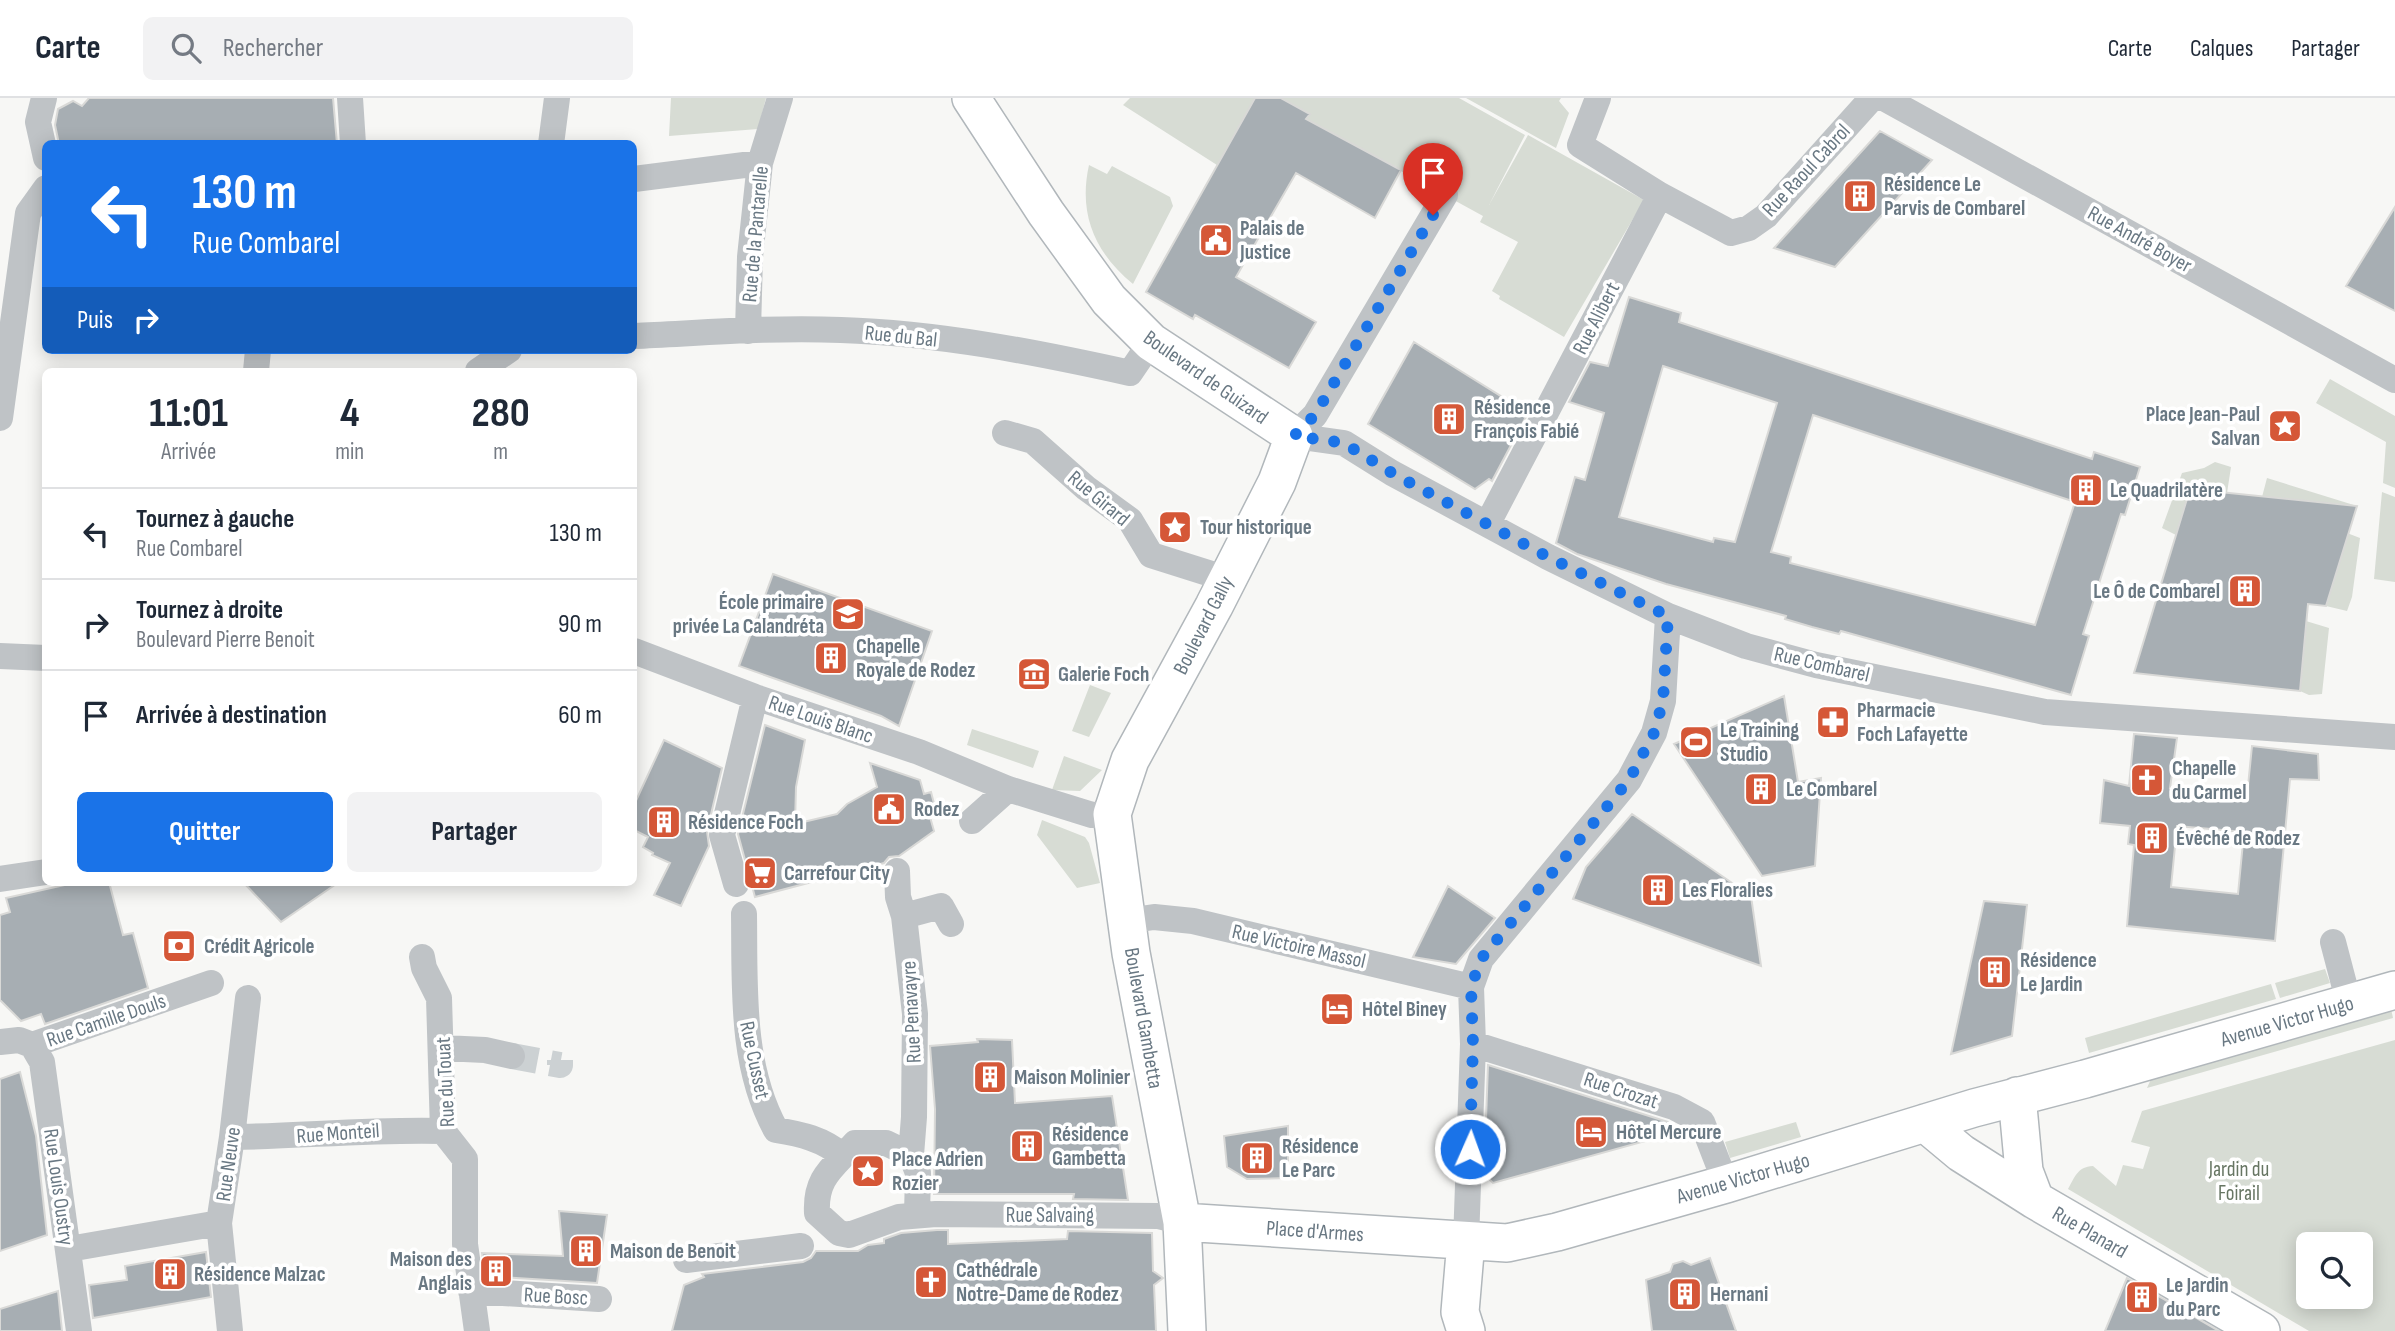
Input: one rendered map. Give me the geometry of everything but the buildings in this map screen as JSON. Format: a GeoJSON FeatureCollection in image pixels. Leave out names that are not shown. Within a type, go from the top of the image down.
{"type":"FeatureCollection","features":[{"type":"Feature","properties":{"kind":"main road","name":"Boulevard de Guizard"},"geometry":{"type":"LineString","coordinates":[[971,98],[1046,213],[1109,300],[1151,342],[1294,436]]}},
{"type":"Feature","properties":{"kind":"main road","name":"Boulevard Gally"},"geometry":{"type":"LineString","coordinates":[[1112,814],[1130,760],[1277,482],[1294,436]]}},
{"type":"Feature","properties":{"kind":"main road","name":"Boulevard Gambetta"},"geometry":{"type":"LineString","coordinates":[[1112,814],[1127,921],[1182,1222]]}},
{"type":"Feature","properties":{"kind":"main road","name":"Avenue Victor Hugo"},"geometry":{"type":"LineString","coordinates":[[1466,1241],[1507,1243],[1557,1232],[2017,1096],[2395,990]]}},
{"type":"Feature","properties":{"kind":"main road"},"geometry":{"type":"LineString","coordinates":[[2017,1096],[2024,1171],[2035,1200]]}},
{"type":"Feature","properties":{"kind":"main road","name":"Rue Planard"},"geometry":{"type":"LineString","coordinates":[[1925,1123],[1961,1153],[2035,1200],[2261,1331]]}},
{"type":"Feature","properties":{"kind":"main road","name":"Place d'Armes"},"geometry":{"type":"LineString","coordinates":[[1182,1222],[1466,1241]]}},
{"type":"Feature","properties":{"kind":"main road"},"geometry":{"type":"LineString","coordinates":[[1182,1222],[1187,1331]]}},
{"type":"Feature","properties":{"kind":"main road"},"geometry":{"type":"LineString","coordinates":[[1466,1241],[1460,1312],[1466,1331]]}},
{"type":"Feature","properties":{"kind":"street"},"geometry":{"type":"LineString","coordinates":[[42,140],[38,122],[44,98]]}},
{"type":"Feature","properties":{"kind":"street"},"geometry":{"type":"LineString","coordinates":[[350,98],[353,140]]}},
{"type":"Feature","properties":{"kind":"street"},"geometry":{"type":"LineString","coordinates":[[552,140],[557,98]]}},
{"type":"Feature","properties":{"kind":"street","name":"Rue de la Pantarelle"},"geometry":{"type":"LineString","coordinates":[[748,331],[750,257],[760,163],[780,98]]}},
{"type":"Feature","properties":{"kind":"street"},"geometry":{"type":"LineString","coordinates":[[1598,98],[1580,145],[1660,195]]}},
{"type":"Feature","properties":{"kind":"street","name":"Rue Raoul Cabrol"},"geometry":{"type":"LineString","coordinates":[[1660,195],[1731,233],[1749,228],[1766,216],[1872,98]]}},
{"type":"Feature","properties":{"kind":"street","name":"Rue André Boyer"},"geometry":{"type":"LineString","coordinates":[[1884,98],[2395,380]]}},
{"type":"Feature","properties":{"kind":"street"},"geometry":{"type":"LineString","coordinates":[[637,178],[760,163]]}},
{"type":"Feature","properties":{"kind":"street"},"geometry":{"type":"LineString","coordinates":[[0,418],[28,213],[42,194]]}},
{"type":"Feature","properties":{"kind":"street"},"geometry":{"type":"LineString","coordinates":[[1294,436],[1315,415],[1445,195]]}},
{"type":"Feature","properties":{"kind":"street","name":"Rue Alibert"},"geometry":{"type":"LineString","coordinates":[[1488,523],[1660,195]]}},
{"type":"Feature","properties":{"kind":"street","name":"Rue du Bal"},"geometry":{"type":"LineString","coordinates":[[637,335],[841,330],[920,336],[1029,351],[1129,373],[1151,342]]}},
{"type":"Feature","properties":{"kind":"street"},"geometry":{"type":"LineString","coordinates":[[482,368],[503,354]]}},
{"type":"Feature","properties":{"kind":"street","name":"Rue Girard"},"geometry":{"type":"LineString","coordinates":[[1005,433],[1033,442],[1086,488],[1132,522],[1151,555],[1227,579]]}},
{"type":"Feature","properties":{"kind":"street","name":"Rue Combarel"},"geometry":{"type":"LineString","coordinates":[[1294,436],[1344,443],[1392,473],[1548,557],[1668,616],[1746,646],[1816,665],[2045,712],[2395,737]]}},
{"type":"Feature","properties":{"kind":"street"},"geometry":{"type":"LineString","coordinates":[[1466,1241],[1473,1044],[1471,987],[1481,959],[1629,780],[1654,733],[1666,685],[1668,616]]}},
{"type":"Feature","properties":{"kind":"street","name":"Rue Louis Blanc"},"geometry":{"type":"LineString","coordinates":[[637,652],[755,697],[919,752],[1008,789],[1092,815],[1112,814]]}},
{"type":"Feature","properties":{"kind":"street"},"geometry":{"type":"LineString","coordinates":[[0,656],[42,658]]}},
{"type":"Feature","properties":{"kind":"street"},"geometry":{"type":"LineString","coordinates":[[736,884],[722,835],[755,697]]}},
{"type":"Feature","properties":{"kind":"street"},"geometry":{"type":"LineString","coordinates":[[972,821],[1008,789]]}},
{"type":"Feature","properties":{"kind":"street","name":"Rue Penavayre"},"geometry":{"type":"LineString","coordinates":[[897,870],[898,897],[904,916],[915,1014],[911,1155]]}},
{"type":"Feature","properties":{"kind":"street"},"geometry":{"type":"LineString","coordinates":[[0,879],[42,873]]}},
{"type":"Feature","properties":{"kind":"street"},"geometry":{"type":"LineString","coordinates":[[904,916],[941,906],[951,924]]}},
{"type":"Feature","properties":{"kind":"street","name":"Rue Cusset"},"geometry":{"type":"LineString","coordinates":[[744,914],[744,1006],[756,1081],[768,1116],[776,1130],[801,1134],[829,1144],[843,1156]]}},
{"type":"Feature","properties":{"kind":"street","name":"Rue Victoire Massol"},"geometry":{"type":"LineString","coordinates":[[1127,921],[1154,916],[1193,921],[1471,987]]}},
{"type":"Feature","properties":{"kind":"street"},"geometry":{"type":"LineString","coordinates":[[2333,942],[2348,1003]]}},
{"type":"Feature","properties":{"kind":"street","name":"Rue du Touat"},"geometry":{"type":"LineString","coordinates":[[422,957],[424,968],[439,998],[443,1048],[443,1130],[465,1159],[465,1244],[477,1331]]}},
{"type":"Feature","properties":{"kind":"street","name":"Rue Camille Douls"},"geometry":{"type":"LineString","coordinates":[[0,1042],[19,1040],[32,1045],[211,983]]}},
{"type":"Feature","properties":{"kind":"street","name":"Rue Neuve"},"geometry":{"type":"LineString","coordinates":[[230,1331],[219,1223],[248,998]]}},
{"type":"Feature","properties":{"kind":"street","name":"Rue Crozat"},"geometry":{"type":"LineString","coordinates":[[1473,1044],[1544,1064],[1683,1112],[1702,1122],[1726,1184]]}},
{"type":"Feature","properties":{"kind":"street","name":"Rue Louis Oustry"},"geometry":{"type":"LineString","coordinates":[[32,1045],[42,1062],[79,1331]]}},
{"type":"Feature","properties":{"kind":"street"},"geometry":{"type":"LineString","coordinates":[[443,1048],[485,1050],[512,1056]]}},
{"type":"Feature","properties":{"kind":"street","name":"Rue Monteil"},"geometry":{"type":"LineString","coordinates":[[232,1137],[295,1136],[389,1129],[443,1130]]}},
{"type":"Feature","properties":{"kind":"street"},"geometry":{"type":"LineString","coordinates":[[855,1143],[886,1143],[911,1155],[918,1173],[918,1215],[885,1221],[849,1235],[839,1233],[817,1213],[816,1196],[821,1180],[855,1143]]}},
{"type":"Feature","properties":{"kind":"street","name":"Rue Salvaing"},"geometry":{"type":"LineString","coordinates":[[918,1215],[1158,1216],[1182,1222]]}},
{"type":"Feature","properties":{"kind":"street"},"geometry":{"type":"LineString","coordinates":[[68,1249],[219,1223]]}},
{"type":"Feature","properties":{"kind":"street"},"geometry":{"type":"LineString","coordinates":[[686,1260],[801,1246]]}},
{"type":"Feature","properties":{"kind":"street","name":"Rue Bosc"},"geometry":{"type":"LineString","coordinates":[[471,1291],[599,1299]]}},
{"type":"Feature","properties":{"kind":"green space"},"geometry":{"type":"Polygon","coordinates":[[[671,98],[766,98],[758,129],[669,136],[671,98]]]}},
{"type":"Feature","properties":{"kind":"green space"},"geometry":{"type":"Polygon","coordinates":[[[1130,98],[1255,98],[1217,165],[1123,105],[1130,98]]]}},
{"type":"Feature","properties":{"kind":"green space"},"geometry":{"type":"Polygon","coordinates":[[[1281,98],[1459,98],[1525,135],[1489,205],[1528,135],[1644,200],[1564,337],[1499,299],[1500,296],[1492,291],[1518,242],[1480,222],[1483,216],[1306,119],[1309,113],[1281,98]]]}},
{"type":"Feature","properties":{"kind":"green space"},"geometry":{"type":"Polygon","coordinates":[[[1466,98],[1561,98],[1559,101],[1569,113],[1556,148],[1466,98]]]}},
{"type":"Feature","properties":{"kind":"green space"},"geometry":{"type":"Polygon","coordinates":[[[1089,165],[1107,174],[1112,166],[1170,197],[1173,206],[1133,284],[1099,246],[1093,231],[1086,200],[1089,165]]]}},
{"type":"Feature","properties":{"kind":"green space"},"geometry":{"type":"Polygon","coordinates":[[[2330,379],[2395,416],[2395,488],[2383,483],[2386,442],[2316,403],[2330,379]]]}},
{"type":"Feature","properties":{"kind":"green space"},"geometry":{"type":"Polygon","coordinates":[[[2215,462],[2231,467],[2227,493],[2190,489],[2176,535],[2162,528],[2182,473],[2204,468],[2215,462]]]}},
{"type":"Feature","properties":{"kind":"green space"},"geometry":{"type":"Polygon","coordinates":[[[2267,478],[2357,506],[2262,497],[2267,478]]]}},
{"type":"Feature","properties":{"kind":"green space"},"geometry":{"type":"Polygon","coordinates":[[[2382,492],[2395,497],[2395,582],[2374,579],[2382,492]]]}},
{"type":"Feature","properties":{"kind":"green space"},"geometry":{"type":"Polygon","coordinates":[[[2347,533],[2360,538],[2352,597],[2347,611],[2326,606],[2347,533]]]}},
{"type":"Feature","properties":{"kind":"green space"},"geometry":{"type":"Polygon","coordinates":[[[2306,621],[2329,628],[2322,694],[2309,695],[2300,691],[2306,621]]]}},
{"type":"Feature","properties":{"kind":"green space"},"geometry":{"type":"Polygon","coordinates":[[[1090,685],[1111,693],[1089,737],[1072,731],[1090,685]]]}},
{"type":"Feature","properties":{"kind":"green space"},"geometry":{"type":"Polygon","coordinates":[[[972,729],[1039,751],[1033,768],[967,745],[972,729]]]}},
{"type":"Feature","properties":{"kind":"green space"},"geometry":{"type":"Polygon","coordinates":[[[1064,756],[1102,770],[1080,791],[1052,790],[1064,756]]]}},
{"type":"Feature","properties":{"kind":"green space"},"geometry":{"type":"Polygon","coordinates":[[[1042,820],[1085,837],[1100,883],[1077,888],[1037,835],[1042,820]]]}},
{"type":"Feature","properties":{"kind":"green space"},"geometry":{"type":"Polygon","coordinates":[[[2325,969],[2330,983],[2280,998],[2275,983],[2325,969]]]}},
{"type":"Feature","properties":{"kind":"green space"},"geometry":{"type":"Polygon","coordinates":[[[2271,984],[2276,999],[2089,1053],[2085,1038],[2271,984]]]}},
{"type":"Feature","properties":{"kind":"green space"},"geometry":{"type":"Polygon","coordinates":[[[2391,1009],[2393,1018],[2147,1088],[2151,1079],[2391,1009]]]}},
{"type":"Feature","properties":{"kind":"green space","name":"Jardin du Foirail"},"geometry":{"type":"Polygon","coordinates":[[[2395,1040],[2395,1331],[2309,1331],[2068,1189],[2083,1168],[2093,1166],[2116,1186],[2123,1165],[2143,1169],[2150,1147],[2131,1142],[2142,1111],[2395,1040]]]}},
{"type":"Feature","properties":{"kind":"green space"},"geometry":{"type":"Polygon","coordinates":[[[1796,1122],[1801,1137],[1730,1158],[1725,1142],[1796,1122]]]}},
{"type":"Feature","properties":{"kind":"tunnel"},"geometry":{"type":"LineString","coordinates":[[512,1056],[560,1065],[560,1060]]}},
{"type":"Feature","properties":{"kind":"place","name":"Résidence Le Parvis de Combarel"},"geometry":{"type":"Point","coordinates":[1860,196]}},
{"type":"Feature","properties":{"kind":"place","name":"Palais de Justice"},"geometry":{"type":"Point","coordinates":[1216,240]}},
{"type":"Feature","properties":{"kind":"place","name":"Résidence François Fabié"},"geometry":{"type":"Point","coordinates":[1449,419]}},
{"type":"Feature","properties":{"kind":"place","name":"Place Jean-Paul Salvan"},"geometry":{"type":"Point","coordinates":[2285,426]}},
{"type":"Feature","properties":{"kind":"place","name":"Le Quadrilatère"},"geometry":{"type":"Point","coordinates":[2086,490]}},
{"type":"Feature","properties":{"kind":"place","name":"Tour historique"},"geometry":{"type":"Point","coordinates":[1175,527]}},
{"type":"Feature","properties":{"kind":"place","name":"Le Ô de Combarel"},"geometry":{"type":"Point","coordinates":[2245,591]}},
{"type":"Feature","properties":{"kind":"place","name":"École primaire privée La Calandréta"},"geometry":{"type":"Point","coordinates":[848,614]}},
{"type":"Feature","properties":{"kind":"place","name":"Chapelle Royale de Rodez"},"geometry":{"type":"Point","coordinates":[831,658]}},
{"type":"Feature","properties":{"kind":"place","name":"Galerie Foch"},"geometry":{"type":"Point","coordinates":[1034,674]}},
{"type":"Feature","properties":{"kind":"place","name":"Pharmacie Foch Lafayette"},"geometry":{"type":"Point","coordinates":[1833,722]}},
{"type":"Feature","properties":{"kind":"place","name":"Le Training Studio"},"geometry":{"type":"Point","coordinates":[1696,742]}},
{"type":"Feature","properties":{"kind":"place","name":"Chapelle du Carmel"},"geometry":{"type":"Point","coordinates":[2147,780]}},
{"type":"Feature","properties":{"kind":"place","name":"Le Combarel"},"geometry":{"type":"Point","coordinates":[1761,789]}},
{"type":"Feature","properties":{"kind":"place","name":"Rodez"},"geometry":{"type":"Point","coordinates":[889,809]}},
{"type":"Feature","properties":{"kind":"place","name":"Résidence Foch"},"geometry":{"type":"Point","coordinates":[664,822]}},
{"type":"Feature","properties":{"kind":"place","name":"Évêché de Rodez"},"geometry":{"type":"Point","coordinates":[2152,838]}},
{"type":"Feature","properties":{"kind":"place","name":"Carrefour City"},"geometry":{"type":"Point","coordinates":[760,873]}},
{"type":"Feature","properties":{"kind":"place","name":"Les Floralies"},"geometry":{"type":"Point","coordinates":[1658,890]}},
{"type":"Feature","properties":{"kind":"place","name":"Crédit Agricole"},"geometry":{"type":"Point","coordinates":[179,946]}},
{"type":"Feature","properties":{"kind":"place","name":"Résidence Le Jardin"},"geometry":{"type":"Point","coordinates":[1995,972]}},
{"type":"Feature","properties":{"kind":"place","name":"Hôtel Biney"},"geometry":{"type":"Point","coordinates":[1337,1009]}},
{"type":"Feature","properties":{"kind":"place","name":"Maison Molinier"},"geometry":{"type":"Point","coordinates":[990,1077]}},
{"type":"Feature","properties":{"kind":"place","name":"Hôtel Mercure"},"geometry":{"type":"Point","coordinates":[1591,1132]}},
{"type":"Feature","properties":{"kind":"place","name":"Résidence Gambetta"},"geometry":{"type":"Point","coordinates":[1027,1146]}},
{"type":"Feature","properties":{"kind":"place","name":"Résidence Le Parc"},"geometry":{"type":"Point","coordinates":[1257,1158]}},
{"type":"Feature","properties":{"kind":"place","name":"Place Adrien Rozier"},"geometry":{"type":"Point","coordinates":[868,1171]}},
{"type":"Feature","properties":{"kind":"place","name":"Maison de Benoit"},"geometry":{"type":"Point","coordinates":[586,1251]}},
{"type":"Feature","properties":{"kind":"place","name":"Maison des Anglais"},"geometry":{"type":"Point","coordinates":[496,1271]}},
{"type":"Feature","properties":{"kind":"place","name":"Résidence Malzac"},"geometry":{"type":"Point","coordinates":[170,1274]}},
{"type":"Feature","properties":{"kind":"place","name":"Cathédrale Notre-Dame de Rodez"},"geometry":{"type":"Point","coordinates":[931,1282]}},
{"type":"Feature","properties":{"kind":"place","name":"Hernani"},"geometry":{"type":"Point","coordinates":[1685,1294]}},
{"type":"Feature","properties":{"kind":"place","name":"Le Jardin du Parc"},"geometry":{"type":"Point","coordinates":[2142,1297]}},
{"type":"Feature","properties":{"kind":"route"},"geometry":{"type":"LineString","coordinates":[[1433,215],[1315,415],[1294,436],[1344,443],[1392,473],[1548,557],[1668,616],[1663,701],[1654,733],[1629,780],[1481,959],[1471,987],[1473,1044],[1470,1149]]}}]}
